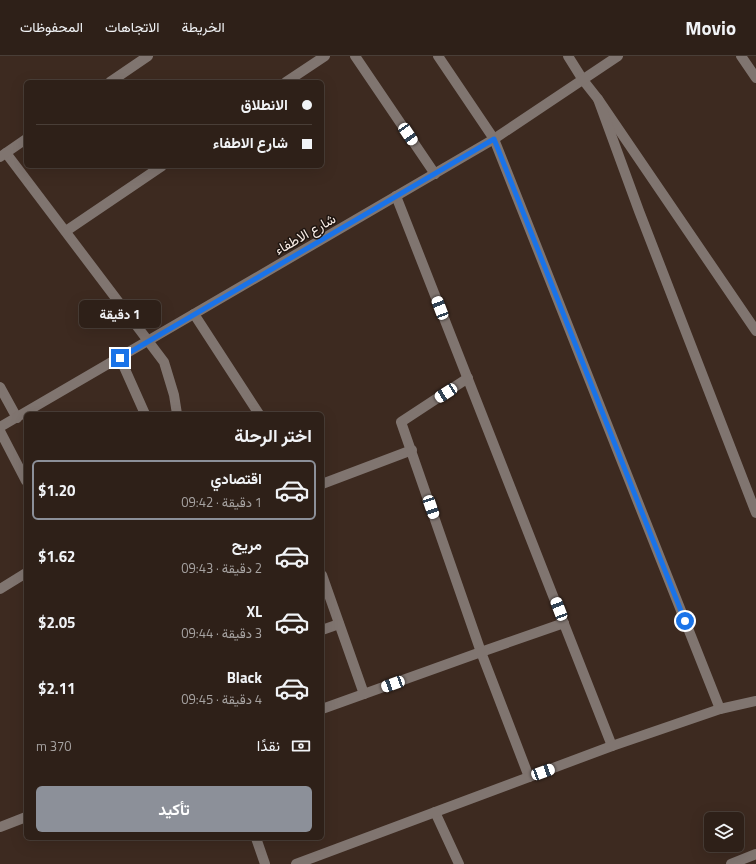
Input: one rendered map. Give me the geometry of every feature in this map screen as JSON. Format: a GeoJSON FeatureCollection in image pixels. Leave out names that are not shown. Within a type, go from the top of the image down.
{"type":"FeatureCollection","features":[{"type":"Feature","properties":{"kind":"street"},"geometry":{"type":"LineString","coordinates":[[113,80],[148,56]]}},
{"type":"Feature","properties":{"kind":"street"},"geometry":{"type":"LineString","coordinates":[[289,80],[325,56]]}},
{"type":"Feature","properties":{"kind":"street"},"geometry":{"type":"LineString","coordinates":[[355,56],[435,174]]}},
{"type":"Feature","properties":{"kind":"street"},"geometry":{"type":"LineString","coordinates":[[438,56],[494,139],[720,709]]}},
{"type":"Feature","properties":{"kind":"street"},"geometry":{"type":"LineString","coordinates":[[568,56],[756,331]]}},
{"type":"Feature","properties":{"kind":"street","name":"شارع الاطفاء"},"geometry":{"type":"LineString","coordinates":[[27,412],[494,139],[618,56]]}},
{"type":"Feature","properties":{"kind":"street"},"geometry":{"type":"LineString","coordinates":[[741,56],[756,78]]}},
{"type":"Feature","properties":{"kind":"street"},"geometry":{"type":"LineString","coordinates":[[598,100],[639,212],[756,513]]}},
{"type":"Feature","properties":{"kind":"street"},"geometry":{"type":"LineString","coordinates":[[24,140],[3,155],[66,231],[164,362],[174,395],[177,412]]}},
{"type":"Feature","properties":{"kind":"street"},"geometry":{"type":"LineString","coordinates":[[66,231],[159,168]]}},
{"type":"Feature","properties":{"kind":"street"},"geometry":{"type":"LineString","coordinates":[[396,196],[612,746]]}},
{"type":"Feature","properties":{"kind":"street"},"geometry":{"type":"LineString","coordinates":[[194,314],[258,412]]}},
{"type":"Feature","properties":{"kind":"street"},"geometry":{"type":"LineString","coordinates":[[120,358],[143,412]]}},
{"type":"Feature","properties":{"kind":"street"},"geometry":{"type":"LineString","coordinates":[[468,378],[401,422],[481,652],[529,777]]}},
{"type":"Feature","properties":{"kind":"street"},"geometry":{"type":"LineString","coordinates":[[0,387],[17,418]]}},
{"type":"Feature","properties":{"kind":"street","name":"شارع الاطفاء"},"geometry":{"type":"LineString","coordinates":[[0,427],[24,414]]}},
{"type":"Feature","properties":{"kind":"street"},"geometry":{"type":"LineString","coordinates":[[0,431],[24,477]]}},
{"type":"Feature","properties":{"kind":"street"},"geometry":{"type":"LineString","coordinates":[[324,483],[412,450]]}},
{"type":"Feature","properties":{"kind":"street"},"geometry":{"type":"LineString","coordinates":[[0,589],[24,575]]}},
{"type":"Feature","properties":{"kind":"street"},"geometry":{"type":"LineString","coordinates":[[324,581],[364,694]]}},
{"type":"Feature","properties":{"kind":"street"},"geometry":{"type":"LineString","coordinates":[[324,708],[564,623]]}},
{"type":"Feature","properties":{"kind":"street"},"geometry":{"type":"LineString","coordinates":[[324,629],[339,624]]}},
{"type":"Feature","properties":{"kind":"street"},"geometry":{"type":"LineString","coordinates":[[296,864],[321,860],[435,812],[612,746],[720,709],[756,701]]}},
{"type":"Feature","properties":{"kind":"street"},"geometry":{"type":"LineString","coordinates":[[435,812],[459,864]]}},
{"type":"Feature","properties":{"kind":"street"},"geometry":{"type":"LineString","coordinates":[[0,827],[24,818]]}},
{"type":"Feature","properties":{"kind":"street"},"geometry":{"type":"LineString","coordinates":[[257,840],[265,864]]}},
{"type":"Feature","properties":{"kind":"street"},"geometry":{"type":"LineString","coordinates":[[731,864],[754,858]]}},
{"type":"Feature","properties":{"kind":"route"},"geometry":{"type":"LineString","coordinates":[[120,358],[494,139],[685,621]]}}]}
